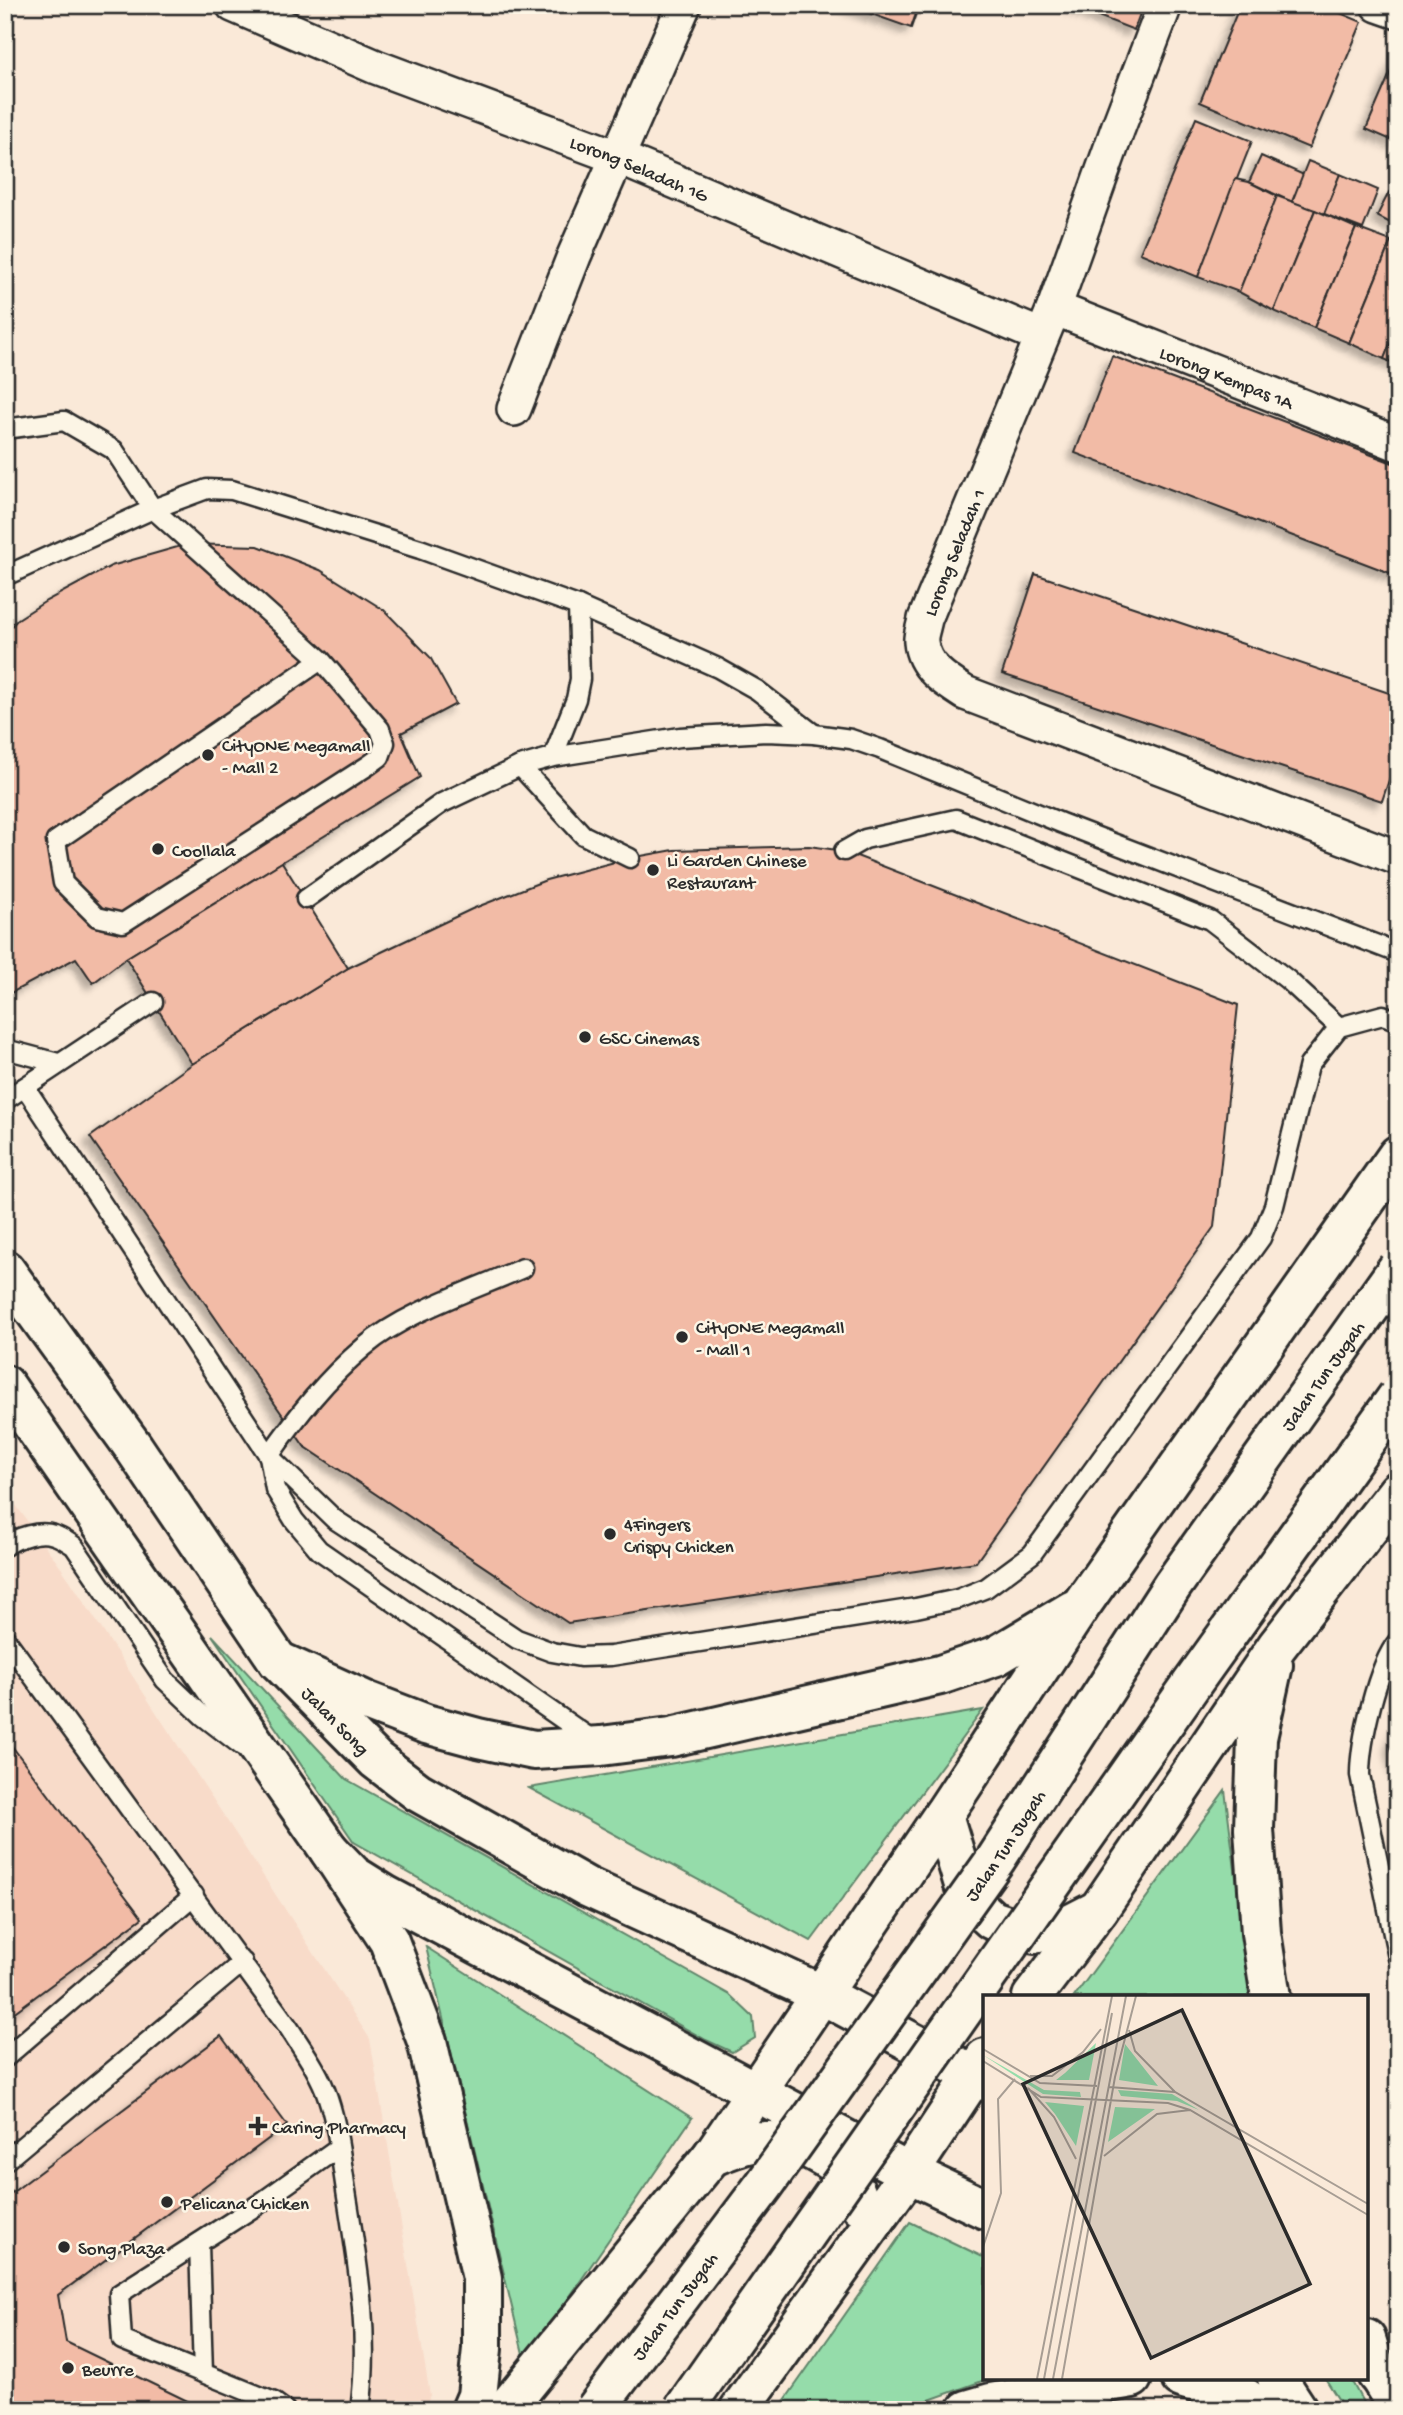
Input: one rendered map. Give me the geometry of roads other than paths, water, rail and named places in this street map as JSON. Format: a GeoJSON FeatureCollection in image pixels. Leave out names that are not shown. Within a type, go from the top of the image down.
{"type":"FeatureCollection","features":[{"type":"Feature","properties":{"kind":"main road"},"geometry":{"type":"LineString","coordinates":[[505,2410],[712,2156],[1082,1604],[1398,1155]]}},
{"type":"Feature","properties":{"kind":"main road","name":"Jalan Tun Jugah"},"geometry":{"type":"LineString","coordinates":[[595,2410],[765,2184],[988,1870],[1172,1586],[1398,1268]]}},
{"type":"Feature","properties":{"kind":"main road","name":"Jalan Song"},"geometry":{"type":"LineString","coordinates":[[5,1270],[134,1448],[278,1661],[376,1760],[418,1792],[587,1887],[981,2071]]}},
{"type":"Feature","properties":{"kind":"main road"},"geometry":{"type":"LineString","coordinates":[[5,1385],[329,1850],[389,1941],[427,2042],[482,2278],[482,2349],[477,2396],[471,2410]]}},
{"type":"Feature","properties":{"kind":"main road"},"geometry":{"type":"LineString","coordinates":[[683,2410],[1183,1696],[1398,1396]]}},
{"type":"Feature","properties":{"kind":"main road"},"geometry":{"type":"LineString","coordinates":[[1034,1995],[1099,1909],[1277,1646],[1398,1492]]}},
{"type":"Feature","properties":{"kind":"main road"},"geometry":{"type":"LineString","coordinates":[[278,1661],[366,1701],[426,1724],[478,1738],[534,1750],[601,1746],[671,1737],[940,1675],[996,1656],[1082,1604]]}},
{"type":"Feature","properties":{"kind":"main road"},"geometry":{"type":"LineString","coordinates":[[1271,1995],[1261,1933],[1254,1829],[1257,1738],[1277,1646]]}},
{"type":"Feature","properties":{"kind":"main road"},"geometry":{"type":"LineString","coordinates":[[943,1815],[968,1898],[992,1920],[1034,1934],[1063,1928],[1099,1909]]}},
{"type":"Feature","properties":{"kind":"main road"},"geometry":{"type":"LineString","coordinates":[[329,1850],[353,1875],[386,1895],[909,2173],[983,2208]]}},
{"type":"Feature","properties":{"kind":"main road"},"geometry":{"type":"LineString","coordinates":[[740,2410],[981,2071]]}},
{"type":"Feature","properties":{"kind":"main road"},"geometry":{"type":"LineString","coordinates":[[712,2156],[763,2141],[802,2148],[834,2162],[851,2181],[859,2198],[863,2217],[858,2244]]}},
{"type":"Feature","properties":{"kind":"main road"},"geometry":{"type":"LineString","coordinates":[[1368,2348],[1372,2365],[1398,2408]]}},
{"type":"Feature","properties":{"kind":"main road"},"geometry":{"type":"LineString","coordinates":[[967,2410],[991,2403],[1121,2380]]}},
{"type":"Feature","properties":{"kind":"main road"},"geometry":{"type":"LineString","coordinates":[[1188,2380],[1244,2397],[1263,2410]]}},
{"type":"Feature","properties":{"kind":"main road"},"geometry":{"type":"LineString","coordinates":[[1278,2380],[1298,2410]]}},
{"type":"Feature","properties":{"kind":"street","name":"Lorong Seladah 1G"},"geometry":{"type":"LineString","coordinates":[[233,5],[376,67],[1048,322]]}},
{"type":"Feature","properties":{"kind":"street"},"geometry":{"type":"LineString","coordinates":[[514,410],[574,256],[684,5]]}},
{"type":"Feature","properties":{"kind":"street","name":"Lorong Seladah 1"},"geometry":{"type":"LineString","coordinates":[[1166,5],[1048,322],[925,619],[921,642],[930,666],[946,681],[965,693],[1398,858]]}},
{"type":"Feature","properties":{"kind":"street"},"geometry":{"type":"LineString","coordinates":[[1378,5],[1398,12]]}},
{"type":"Feature","properties":{"kind":"street","name":"Lorong Kempas 1A"},"geometry":{"type":"LineString","coordinates":[[1048,322],[1398,444]]}},
{"type":"Feature","properties":{"kind":"lane"},"geometry":{"type":"LineString","coordinates":[[5,429],[64,421],[114,450],[153,509],[321,660],[380,729],[385,743],[380,757],[123,923],[97,917],[63,883],[56,841],[321,660]]}},
{"type":"Feature","properties":{"kind":"lane"},"geometry":{"type":"LineString","coordinates":[[5,576],[153,509],[207,489],[232,490],[420,549],[578,607],[718,668],[757,690],[814,734]]}},
{"type":"Feature","properties":{"kind":"lane"},"geometry":{"type":"LineString","coordinates":[[553,757],[576,699],[580,679],[578,607]]}},
{"type":"Feature","properties":{"kind":"lane"},"geometry":{"type":"LineString","coordinates":[[306,900],[442,803],[520,766],[553,757],[680,737],[766,732],[814,734],[851,739],[880,749],[1061,824],[1398,953]]}},
{"type":"Feature","properties":{"kind":"lane"},"geometry":{"type":"LineString","coordinates":[[520,766],[583,835],[630,858]]}},
{"type":"Feature","properties":{"kind":"lane"},"geometry":{"type":"LineString","coordinates":[[844,850],[865,839],[956,819],[1210,920],[1289,981],[1339,1027]]}},
{"type":"Feature","properties":{"kind":"lane"},"geometry":{"type":"LineString","coordinates":[[5,1100],[153,1002]]}},
{"type":"Feature","properties":{"kind":"lane"},"geometry":{"type":"LineString","coordinates":[[25,1087],[269,1456],[334,1519],[517,1639],[552,1652],[580,1657],[611,1656],[958,1599],[986,1588],[1032,1554],[1261,1238],[1274,1206],[1309,1065],[1339,1027],[1383,1015],[1398,1021]]}},
{"type":"Feature","properties":{"kind":"lane"},"geometry":{"type":"LineString","coordinates":[[5,1048],[58,1063]]}},
{"type":"Feature","properties":{"kind":"lane"},"geometry":{"type":"LineString","coordinates":[[523,1268],[407,1319],[366,1345],[318,1390],[269,1456],[275,1489],[294,1520],[320,1550],[601,1746]]}},
{"type":"Feature","properties":{"kind":"lane"},"geometry":{"type":"LineString","coordinates":[[5,1546],[31,1535],[53,1534],[75,1546],[165,1680],[203,1716],[272,1770]]}},
{"type":"Feature","properties":{"kind":"lane"},"geometry":{"type":"LineString","coordinates":[[1398,1641],[1389,1652],[1368,1719],[1360,1750],[1360,1775],[1398,1958]]}},
{"type":"Feature","properties":{"kind":"lane"},"geometry":{"type":"LineString","coordinates":[[7,1644],[243,1962],[313,2067],[328,2097],[339,2147],[360,2278],[365,2332],[365,2374],[360,2410]]}},
{"type":"Feature","properties":{"kind":"lane"},"geometry":{"type":"LineString","coordinates":[[5,2058],[194,1895]]}},
{"type":"Feature","properties":{"kind":"lane"},"geometry":{"type":"LineString","coordinates":[[5,2161],[243,1962]]}},
{"type":"Feature","properties":{"kind":"lane"},"geometry":{"type":"LineString","coordinates":[[285,2410],[274,2402],[122,2340],[119,2294],[259,2204],[339,2147]]}},
{"type":"Feature","properties":{"kind":"lane"},"geometry":{"type":"LineString","coordinates":[[199,2243],[204,2373]]}},
{"type":"Feature","properties":{"kind":"place","name":"CityONE Megamall - Mall 2"},"geometry":{"type":"Point","coordinates":[208,755]}},
{"type":"Feature","properties":{"kind":"place","name":"Coollala"},"geometry":{"type":"Point","coordinates":[158,849]}},
{"type":"Feature","properties":{"kind":"place","name":"Li Garden Chinese Restaurant"},"geometry":{"type":"Point","coordinates":[653,870]}},
{"type":"Feature","properties":{"kind":"place","name":"GSC Cinemas"},"geometry":{"type":"Point","coordinates":[585,1037]}},
{"type":"Feature","properties":{"kind":"place","name":"CityONE Megamall - Mall 1"},"geometry":{"type":"Point","coordinates":[682,1337]}},
{"type":"Feature","properties":{"kind":"place","name":"4Fingers Crispy Chicken"},"geometry":{"type":"Point","coordinates":[610,1534]}},
{"type":"Feature","properties":{"kind":"place","name":"Caring Pharmacy"},"geometry":{"type":"Point","coordinates":[258,2126]}},
{"type":"Feature","properties":{"kind":"place","name":"Pelicana Chicken"},"geometry":{"type":"Point","coordinates":[167,2202]}},
{"type":"Feature","properties":{"kind":"place","name":"Song Plaza"},"geometry":{"type":"Point","coordinates":[64,2247]}},
{"type":"Feature","properties":{"kind":"place","name":"Beurre"},"geometry":{"type":"Point","coordinates":[68,2368]}}]}
